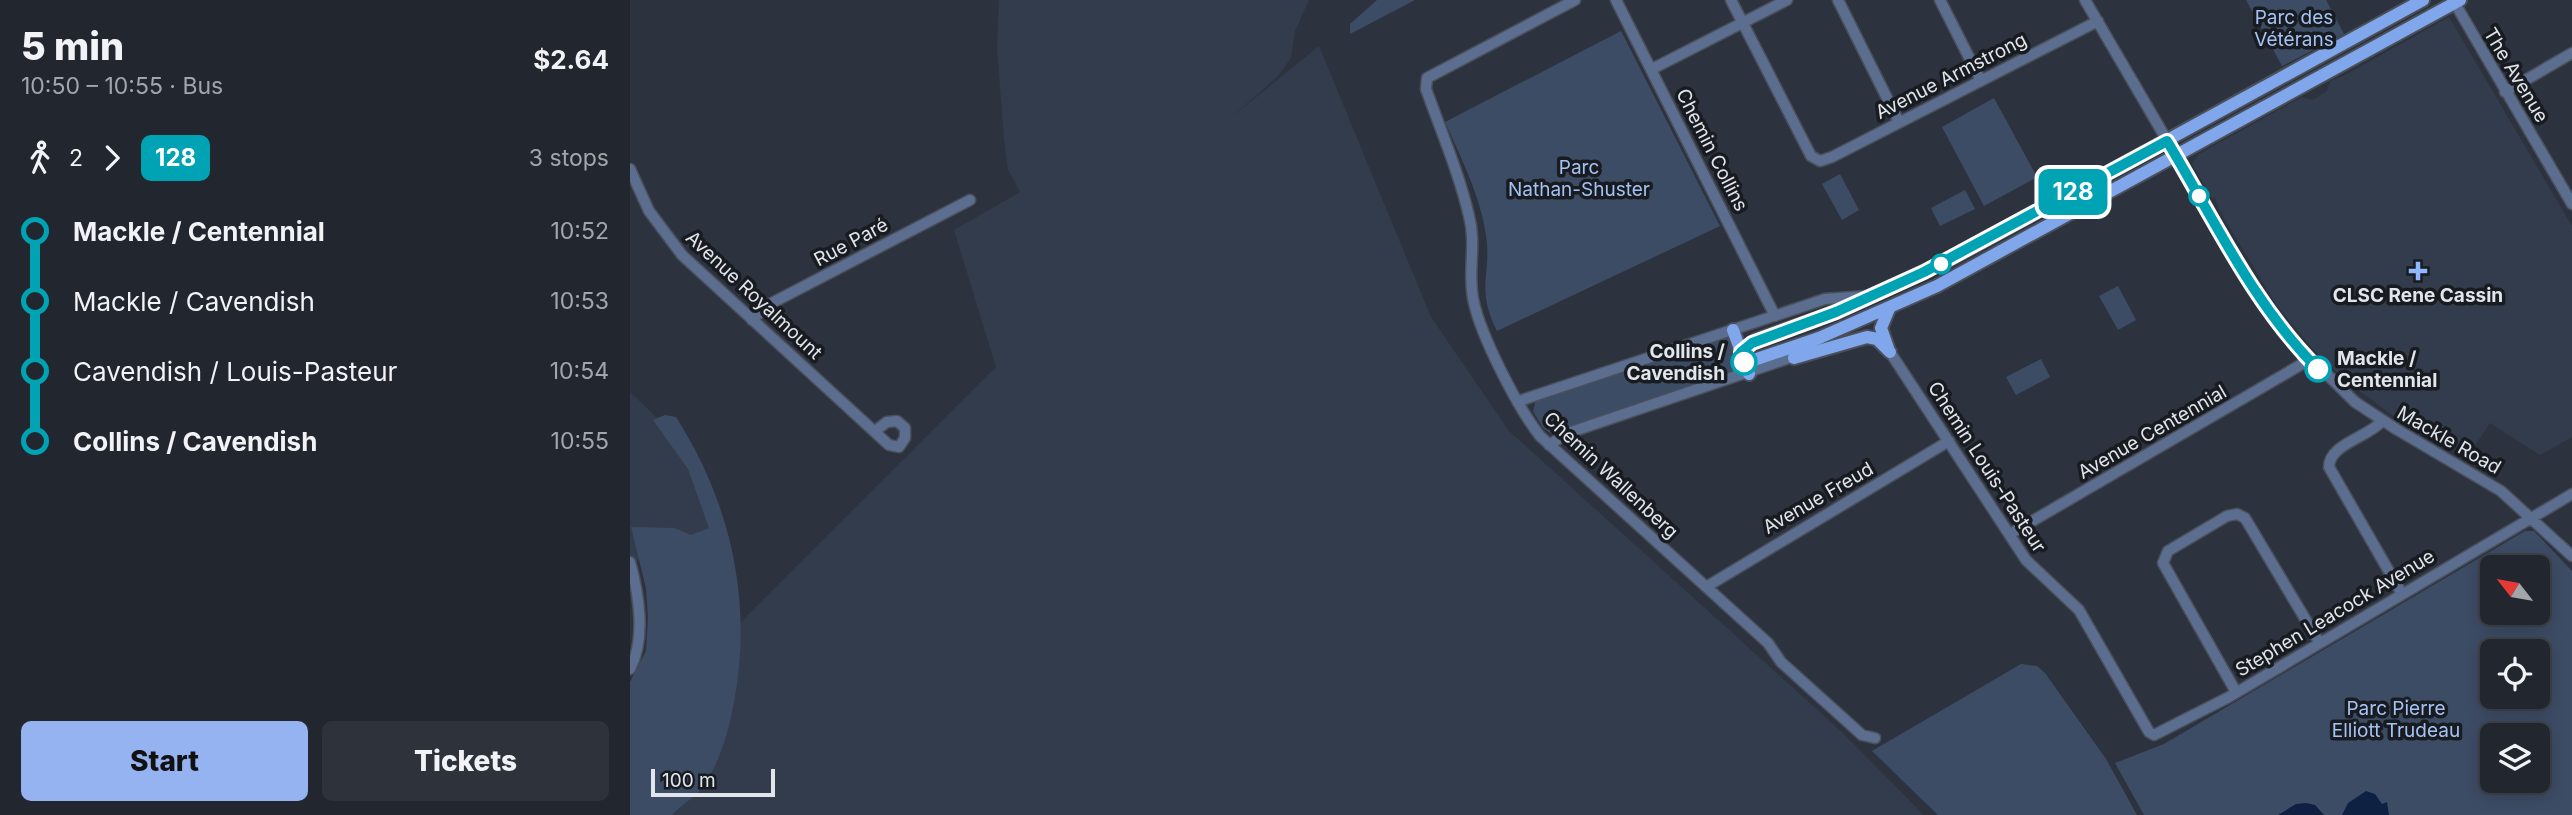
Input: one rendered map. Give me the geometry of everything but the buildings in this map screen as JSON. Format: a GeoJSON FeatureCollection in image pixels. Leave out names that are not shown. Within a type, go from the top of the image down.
{"type":"FeatureCollection","features":[{"type":"Feature","properties":{"kind":"main road"},"geometry":{"type":"LineString","coordinates":[[1745,363],[1756,340],[1873,295],[1943,263],[2423,0]]}},
{"type":"Feature","properties":{"kind":"main road"},"geometry":{"type":"LineString","coordinates":[[1745,363],[1819,338],[1889,309],[2176,156],[2456,1]]}},
{"type":"Feature","properties":{"kind":"main road"},"geometry":{"type":"LineString","coordinates":[[1889,309],[1881,328],[1889,352]]}},
{"type":"Feature","properties":{"kind":"main road"},"geometry":{"type":"LineString","coordinates":[[1733,330],[1745,363]]}},
{"type":"Feature","properties":{"kind":"main road"},"geometry":{"type":"LineString","coordinates":[[1794,358],[1867,337],[1877,339],[1889,352]]}},
{"type":"Feature","properties":{"kind":"street","name":"Chemin Wallenberg"},"geometry":{"type":"LineString","coordinates":[[1575,0],[1427,78],[1426,89],[1470,217],[1475,309],[1532,425],[1549,445],[1768,643],[1788,669],[1862,735],[1875,738]]}},
{"type":"Feature","properties":{"kind":"street","name":"Chemin Collins"},"geometry":{"type":"LineString","coordinates":[[1616,0],[1775,316]]}},
{"type":"Feature","properties":{"kind":"street"},"geometry":{"type":"LineString","coordinates":[[1731,0],[1743,22]]}},
{"type":"Feature","properties":{"kind":"street"},"geometry":{"type":"LineString","coordinates":[[1652,69],[1787,0]]}},
{"type":"Feature","properties":{"kind":"street"},"geometry":{"type":"LineString","coordinates":[[1838,0],[1899,122]]}},
{"type":"Feature","properties":{"kind":"street"},"geometry":{"type":"LineString","coordinates":[[1940,0],[1981,81]]}},
{"type":"Feature","properties":{"kind":"street","name":"Mackle Road"},"geometry":{"type":"LineString","coordinates":[[2085,0],[2255,291],[2309,360],[2355,402],[2382,421],[2479,476],[2532,517],[2572,556]]}},
{"type":"Feature","properties":{"kind":"street","name":"The Avenue"},"geometry":{"type":"LineString","coordinates":[[2456,1],[2505,92],[2572,204]]}},
{"type":"Feature","properties":{"kind":"street","name":"Avenue Armstrong"},"geometry":{"type":"LineString","coordinates":[[1743,22],[1811,156],[1820,161],[2098,21]]}},
{"type":"Feature","properties":{"kind":"street"},"geometry":{"type":"LineString","coordinates":[[2505,92],[2572,53]]}},
{"type":"Feature","properties":{"kind":"street","name":"Avenue Royalmount"},"geometry":{"type":"LineString","coordinates":[[630,169],[649,211],[670,242],[875,431]]}},
{"type":"Feature","properties":{"kind":"street","name":"Rue Paré"},"geometry":{"type":"LineString","coordinates":[[752,320],[768,305],[970,200]]}},
{"type":"Feature","properties":{"kind":"street"},"geometry":{"type":"LineString","coordinates":[[1519,401],[1831,297],[1873,295]]}},
{"type":"Feature","properties":{"kind":"street"},"geometry":{"type":"LineString","coordinates":[[1549,445],[1568,433],[1745,363],[1794,358],[1866,317]]}},
{"type":"Feature","properties":{"kind":"street","name":"Chemin Louis-Pasteur"},"geometry":{"type":"LineString","coordinates":[[1889,352],[2033,568],[2079,610],[2149,732],[2154,735]]}},
{"type":"Feature","properties":{"kind":"street","name":"Avenue Centennial"},"geometry":{"type":"LineString","coordinates":[[2010,534],[2309,360]]}},
{"type":"Feature","properties":{"kind":"street"},"geometry":{"type":"LineString","coordinates":[[2382,421],[2333,453],[2328,464],[2402,594]]}},
{"type":"Feature","properties":{"kind":"street","name":"Avenue Freud"},"geometry":{"type":"LineString","coordinates":[[1706,587],[1949,441]]}},
{"type":"Feature","properties":{"kind":"street","name":"Stephen Leacock Avenue"},"geometry":{"type":"LineString","coordinates":[[2154,735],[2236,692],[2572,494]]}},
{"type":"Feature","properties":{"kind":"street"},"geometry":{"type":"LineString","coordinates":[[2236,692],[2163,563],[2168,551],[2227,516],[2237,514],[2247,521],[2319,642]]}},
{"type":"Feature","properties":{"kind":"street"},"geometry":{"type":"LineString","coordinates":[[630,562],[637,598],[638,643],[630,669]]}},
{"type":"Feature","properties":{"kind":"street"},"geometry":{"type":"LineString","coordinates":[[630,654],[638,643]]}},
{"type":"Feature","properties":{"kind":"shaded area"},"geometry":{"type":"Polygon","coordinates":[[[999,0],[1309,0],[1295,31],[1291,58],[1278,76],[1233,116],[1319,46],[1431,317],[1509,431],[1843,733],[1924,815],[642,815],[731,632],[996,367],[954,230],[1020,192],[1008,169],[1004,139],[997,48],[999,0]]]}},
{"type":"Feature","properties":{"kind":"shaded area"},"geometry":{"type":"Polygon","coordinates":[[[2449,17],[2572,226],[2572,437],[2540,455],[2490,423],[2467,457],[2403,423],[2347,382],[2311,347],[2277,306],[2219,210],[2215,197],[2212,198],[2192,164],[2199,154],[2302,97],[2313,100],[2327,91],[2330,81],[2449,17]]]}},
{"type":"Feature","properties":{"kind":"shaded area"},"geometry":{"type":"Polygon","coordinates":[[[630,392],[692,451],[720,523],[630,564],[630,392]]]}},
{"type":"Feature","properties":{"kind":"shaded area"},"geometry":{"type":"Polygon","coordinates":[[[2366,791],[2375,794],[2382,804],[2387,802],[2389,815],[2342,815],[2348,803],[2366,791]]]}},
{"type":"Feature","properties":{"kind":"shaded area"},"geometry":{"type":"Polygon","coordinates":[[[2296,804],[2315,805],[2324,815],[2278,815],[2296,804]]]}},
{"type":"Feature","properties":{"kind":"green space"},"geometry":{"type":"Polygon","coordinates":[[[1377,0],[1415,0],[1350,34],[1350,24],[1377,0]]]}},
{"type":"Feature","properties":{"kind":"green space","name":"Parc des Vétérans"},"geometry":{"type":"Polygon","coordinates":[[[2246,0],[2326,0],[2344,34],[2282,66],[2246,0]]]}},
{"type":"Feature","properties":{"kind":"green space","name":"Parc Nathan-Shuster"},"geometry":{"type":"Polygon","coordinates":[[[1621,31],[1720,226],[1497,331],[1490,316],[1485,292],[1487,249],[1483,220],[1469,177],[1445,122],[1621,31]]]}},
{"type":"Feature","properties":{"kind":"green space"},"geometry":{"type":"Polygon","coordinates":[[[1994,98],[2037,177],[1984,206],[1942,127],[1994,98]]]}},
{"type":"Feature","properties":{"kind":"green space"},"geometry":{"type":"Polygon","coordinates":[[[1840,174],[1859,210],[1842,220],[1822,184],[1840,174]]]}},
{"type":"Feature","properties":{"kind":"green space"},"geometry":{"type":"Polygon","coordinates":[[[1965,190],[1975,209],[1940,226],[1931,208],[1965,190]]]}},
{"type":"Feature","properties":{"kind":"green space"},"geometry":{"type":"Polygon","coordinates":[[[2118,286],[2136,320],[2118,330],[2099,296],[2118,286]]]}},
{"type":"Feature","properties":{"kind":"green space"},"geometry":{"type":"Polygon","coordinates":[[[1725,337],[1730,341],[1735,357],[1733,358],[1738,366],[1736,373],[1552,434],[1543,428],[1533,411],[1536,400],[1725,337]]]}},
{"type":"Feature","properties":{"kind":"green space"},"geometry":{"type":"Polygon","coordinates":[[[2041,359],[2050,377],[2016,395],[2006,377],[2041,359]]]}},
{"type":"Feature","properties":{"kind":"green space"},"geometry":{"type":"Polygon","coordinates":[[[665,415],[676,417],[695,450],[724,519],[733,554],[738,591],[741,627],[739,665],[727,733],[716,764],[703,787],[672,815],[630,815],[630,682],[646,651],[648,618],[646,588],[631,527],[674,528],[691,535],[709,528],[688,469],[653,420],[665,415]]]}},
{"type":"Feature","properties":{"kind":"green space","name":"Parc Pierre Elliott Trudeau"},"geometry":{"type":"Polygon","coordinates":[[[2525,531],[2534,531],[2572,571],[2572,815],[2144,815],[2115,763],[2164,744],[2480,558],[2480,625],[2550,625],[2550,555],[2484,555],[2525,531]]]}},
{"type":"Feature","properties":{"kind":"green space"},"geometry":{"type":"Polygon","coordinates":[[[2021,664],[2037,666],[2045,673],[2106,759],[2137,815],[1938,815],[1872,751],[2021,664]]]}},
{"type":"Feature","properties":{"kind":"bus line","name":"128"},"geometry":{"type":"LineString","coordinates":[[1744,362],[1741,352],[1756,340],[1836,312],[1889,289],[2167,141],[2255,291],[2284,331],[2318,369]]}},
{"type":"Feature","properties":{"kind":"place","name":"CLSC Rene Cassin"},"geometry":{"type":"Point","coordinates":[2418,271]}},
{"type":"Feature","properties":{"kind":"place","name":"Collins / Cavendish"},"geometry":{"type":"Point","coordinates":[1744,362]}},
{"type":"Feature","properties":{"kind":"place","name":"Mackle / Centennial"},"geometry":{"type":"Point","coordinates":[2318,369]}}]}
